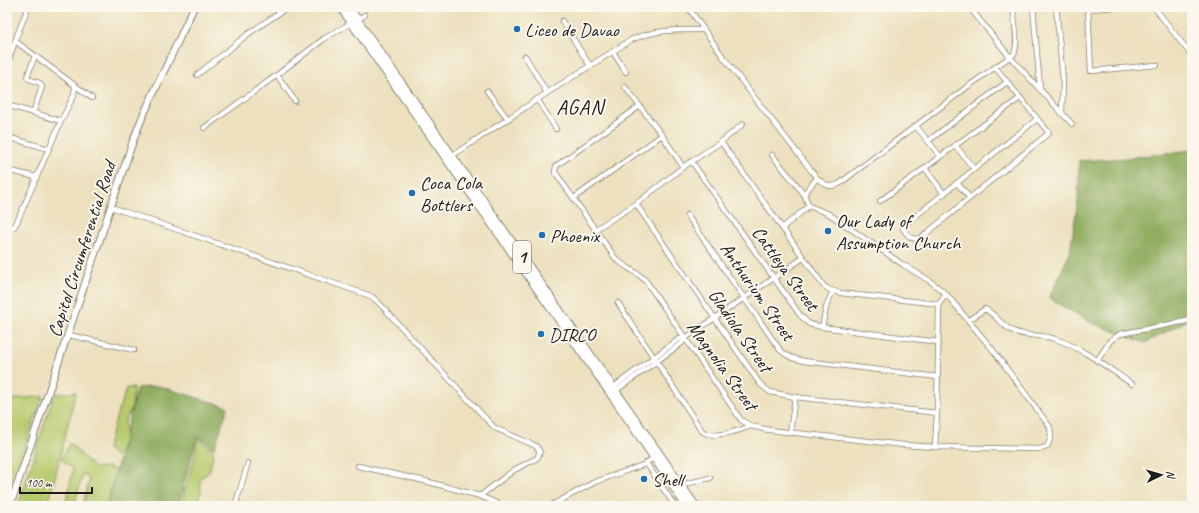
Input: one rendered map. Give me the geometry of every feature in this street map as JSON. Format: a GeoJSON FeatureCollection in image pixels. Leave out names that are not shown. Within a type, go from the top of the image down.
{"type":"FeatureCollection","features":[{"type":"Feature","properties":{"kind":"highway","name":"1"},"geometry":{"type":"LineString","coordinates":[[341,7],[354,20]]}},
{"type":"Feature","properties":{"kind":"highway","name":"1"},"geometry":{"type":"LineString","coordinates":[[348,7],[354,20],[657,456],[685,505]]}},
{"type":"Feature","properties":{"kind":"highway","name":"1"},"geometry":{"type":"LineString","coordinates":[[657,456],[681,485],[695,506]]}},
{"type":"Feature","properties":{"kind":"main road","name":"Capitol Circumferential Road"},"geometry":{"type":"LineString","coordinates":[[10,506],[138,127],[194,7]]}},
{"type":"Feature","properties":{"kind":"street"},"geometry":{"type":"LineString","coordinates":[[7,65],[8,57],[28,7]]}},
{"type":"Feature","properties":{"kind":"street"},"geometry":{"type":"LineString","coordinates":[[197,75],[248,34],[288,7]]}},
{"type":"Feature","properties":{"kind":"street"},"geometry":{"type":"LineString","coordinates":[[688,7],[817,178],[827,186],[836,186],[967,87],[1014,54],[1016,49],[1013,7]]}},
{"type":"Feature","properties":{"kind":"street"},"geometry":{"type":"LineString","coordinates":[[969,7],[1010,56],[1072,124]]}},
{"type":"Feature","properties":{"kind":"street"},"geometry":{"type":"LineString","coordinates":[[1033,7],[1040,88]]}},
{"type":"Feature","properties":{"kind":"street"},"geometry":{"type":"LineString","coordinates":[[1056,7],[1062,80],[1062,114]]}},
{"type":"Feature","properties":{"kind":"street"},"geometry":{"type":"LineString","coordinates":[[1119,7],[1088,8],[1091,71],[1157,65]]}},
{"type":"Feature","properties":{"kind":"street"},"geometry":{"type":"LineString","coordinates":[[1154,7],[1192,56]]}},
{"type":"Feature","properties":{"kind":"street"},"geometry":{"type":"LineString","coordinates":[[204,128],[320,42],[354,20],[365,15]]}},
{"type":"Feature","properties":{"kind":"street"},"geometry":{"type":"LineString","coordinates":[[562,21],[590,66]]}},
{"type":"Feature","properties":{"kind":"street"},"geometry":{"type":"LineString","coordinates":[[450,158],[546,93],[630,40],[645,34],[666,31],[704,30]]}},
{"type":"Feature","properties":{"kind":"street"},"geometry":{"type":"LineString","coordinates":[[15,41],[75,87],[92,98]]}},
{"type":"Feature","properties":{"kind":"street"},"geometry":{"type":"LineString","coordinates":[[613,52],[626,72]]}},
{"type":"Feature","properties":{"kind":"street"},"geometry":{"type":"LineString","coordinates":[[33,113],[42,87],[40,83],[27,77],[35,56]]}},
{"type":"Feature","properties":{"kind":"street"},"geometry":{"type":"LineString","coordinates":[[525,56],[546,93]]}},
{"type":"Feature","properties":{"kind":"street"},"geometry":{"type":"LineString","coordinates":[[995,67],[1038,119],[1049,133],[918,240],[914,239],[904,231],[905,225],[957,182],[1038,119]]}},
{"type":"Feature","properties":{"kind":"street"},"geometry":{"type":"LineString","coordinates":[[277,75],[295,101]]}},
{"type":"Feature","properties":{"kind":"street"},"geometry":{"type":"LineString","coordinates":[[928,141],[1007,82]]}},
{"type":"Feature","properties":{"kind":"street"},"geometry":{"type":"LineString","coordinates":[[7,225],[11,227],[17,222],[61,121],[74,95],[75,87]]}},
{"type":"Feature","properties":{"kind":"street"},"geometry":{"type":"LineString","coordinates":[[625,87],[662,135],[683,167]]}},
{"type":"Feature","properties":{"kind":"street"},"geometry":{"type":"LineString","coordinates":[[487,91],[508,119]]}},
{"type":"Feature","properties":{"kind":"street"},"geometry":{"type":"LineString","coordinates":[[880,201],[1020,98]]}},
{"type":"Feature","properties":{"kind":"street"},"geometry":{"type":"LineString","coordinates":[[537,99],[556,129]]}},
{"type":"Feature","properties":{"kind":"street"},"geometry":{"type":"LineString","coordinates":[[1056,107],[1063,104]]}},
{"type":"Feature","properties":{"kind":"street"},"geometry":{"type":"LineString","coordinates":[[7,105],[61,121]]}},
{"type":"Feature","properties":{"kind":"street","name":"Magnolia Street"},"geometry":{"type":"LineString","coordinates":[[640,106],[556,166],[555,172],[616,259],[646,281],[684,339],[741,420],[751,426],[891,444],[935,447],[1047,447],[1051,438],[1050,427],[969,320]]}},
{"type":"Feature","properties":{"kind":"street"},"geometry":{"type":"LineString","coordinates":[[596,229],[636,204],[683,167],[721,142],[742,124]]}},
{"type":"Feature","properties":{"kind":"street"},"geometry":{"type":"LineString","coordinates":[[916,126],[940,156]]}},
{"type":"Feature","properties":{"kind":"street"},"geometry":{"type":"LineString","coordinates":[[574,198],[662,135]]}},
{"type":"Feature","properties":{"kind":"street"},"geometry":{"type":"LineString","coordinates":[[7,138],[49,149]]}},
{"type":"Feature","properties":{"kind":"street"},"geometry":{"type":"LineString","coordinates":[[721,142],[823,285],[833,291],[880,298],[939,304]]}},
{"type":"Feature","properties":{"kind":"street"},"geometry":{"type":"LineString","coordinates":[[955,146],[974,169]]}},
{"type":"Feature","properties":{"kind":"street"},"geometry":{"type":"LineString","coordinates":[[772,155],[804,194],[809,206],[829,214],[902,264],[930,281],[946,294],[969,320],[985,308],[1004,326],[1015,332],[1055,339],[1070,345],[1097,360],[1132,384]]}},
{"type":"Feature","properties":{"kind":"street","name":"Cattleya Street"},"geometry":{"type":"LineString","coordinates":[[692,162],[804,320],[809,324],[938,342]]}},
{"type":"Feature","properties":{"kind":"street"},"geometry":{"type":"LineString","coordinates":[[925,168],[944,194]]}},
{"type":"Feature","properties":{"kind":"street"},"geometry":{"type":"LineString","coordinates":[[7,170],[36,177]]}},
{"type":"Feature","properties":{"kind":"street"},"geometry":{"type":"LineString","coordinates":[[804,194],[817,178]]}},
{"type":"Feature","properties":{"kind":"street"},"geometry":{"type":"LineString","coordinates":[[957,182],[970,198]]}},
{"type":"Feature","properties":{"kind":"street","name":"Gladiola Street"},"geometry":{"type":"LineString","coordinates":[[636,204],[760,384],[770,392],[795,397],[937,413]]}},
{"type":"Feature","properties":{"kind":"street"},"geometry":{"type":"LineString","coordinates":[[782,228],[809,206]]}},
{"type":"Feature","properties":{"kind":"street"},"geometry":{"type":"LineString","coordinates":[[111,207],[371,296],[495,428],[536,446],[540,450],[537,458],[514,470],[480,496]]}},
{"type":"Feature","properties":{"kind":"street","name":"Anthurium Street"},"geometry":{"type":"LineString","coordinates":[[687,215],[780,350],[790,357],[804,361],[938,377]]}},
{"type":"Feature","properties":{"kind":"street"},"geometry":{"type":"LineString","coordinates":[[612,390],[656,359],[682,343],[684,339],[773,277],[803,258]]}},
{"type":"Feature","properties":{"kind":"street"},"geometry":{"type":"LineString","coordinates":[[822,327],[827,304],[833,291]]}},
{"type":"Feature","properties":{"kind":"street"},"geometry":{"type":"LineString","coordinates":[[935,447],[939,304],[946,294]]}},
{"type":"Feature","properties":{"kind":"street"},"geometry":{"type":"LineString","coordinates":[[618,304],[705,434],[716,435],[738,431],[751,426]]}},
{"type":"Feature","properties":{"kind":"street"},"geometry":{"type":"LineString","coordinates":[[1097,360],[1110,341],[1120,334],[1192,320]]}},
{"type":"Feature","properties":{"kind":"street"},"geometry":{"type":"LineString","coordinates":[[69,335],[134,350]]}},
{"type":"Feature","properties":{"kind":"street"},"geometry":{"type":"LineString","coordinates":[[790,432],[795,397]]}},
{"type":"Feature","properties":{"kind":"street"},"geometry":{"type":"LineString","coordinates":[[550,506],[595,482],[627,472],[657,456]]}},
{"type":"Feature","properties":{"kind":"street"},"geometry":{"type":"LineString","coordinates":[[236,506],[248,463]]}},
{"type":"Feature","properties":{"kind":"street"},"geometry":{"type":"LineString","coordinates":[[646,463],[675,506]]}},
{"type":"Feature","properties":{"kind":"street"},"geometry":{"type":"LineString","coordinates":[[358,466],[425,481],[480,496],[503,506]]}},
{"type":"Feature","properties":{"kind":"street"},"geometry":{"type":"LineString","coordinates":[[681,485],[710,478]]}},
{"type":"Feature","properties":{"kind":"green space"},"geometry":{"type":"Polygon","coordinates":[[[1192,150],[1192,318],[1145,343],[1090,322],[1049,298],[1070,253],[1078,200],[1079,161],[1127,158],[1192,150]]]}},
{"type":"Feature","properties":{"kind":"green space"},"geometry":{"type":"Polygon","coordinates":[[[158,386],[228,407],[214,449],[197,436],[178,506],[107,506],[137,388],[158,386]]]}},
{"type":"Feature","properties":{"kind":"green space"},"geometry":{"type":"Polygon","coordinates":[[[127,388],[134,388],[132,407],[125,421],[125,439],[117,457],[107,449],[119,408],[127,388]]]}},
{"type":"Feature","properties":{"kind":"green space"},"geometry":{"type":"Polygon","coordinates":[[[76,392],[48,506],[18,506],[54,394],[76,392]]]}},
{"type":"Feature","properties":{"kind":"green space"},"geometry":{"type":"Polygon","coordinates":[[[43,396],[7,497],[7,400],[43,396]]]}},
{"type":"Feature","properties":{"kind":"green space"},"geometry":{"type":"Polygon","coordinates":[[[197,438],[214,452],[209,472],[200,479],[201,492],[195,506],[181,506],[194,458],[197,438]]]}},
{"type":"Feature","properties":{"kind":"green space"},"geometry":{"type":"Polygon","coordinates":[[[70,443],[94,468],[107,467],[116,470],[106,506],[83,506],[89,479],[83,474],[74,506],[65,506],[73,469],[61,459],[70,443]]]}},
{"type":"Feature","properties":{"kind":"place","name":"Liceo de Davao"},"geometry":{"type":"Point","coordinates":[517,29]}},
{"type":"Feature","properties":{"kind":"place","name":"Coca Cola Bottlers"},"geometry":{"type":"Point","coordinates":[412,193]}},
{"type":"Feature","properties":{"kind":"place","name":"Our Lady of Assumption Church"},"geometry":{"type":"Point","coordinates":[828,231]}},
{"type":"Feature","properties":{"kind":"place","name":"Phoenix"},"geometry":{"type":"Point","coordinates":[542,235]}},
{"type":"Feature","properties":{"kind":"place","name":"DIRCO"},"geometry":{"type":"Point","coordinates":[541,334]}},
{"type":"Feature","properties":{"kind":"place","name":"Shell"},"geometry":{"type":"Point","coordinates":[644,479]}},
{"type":"Feature","properties":{"kind":"district","name":"AGAN"},"geometry":{"type":"Point","coordinates":[580,107]}}]}
